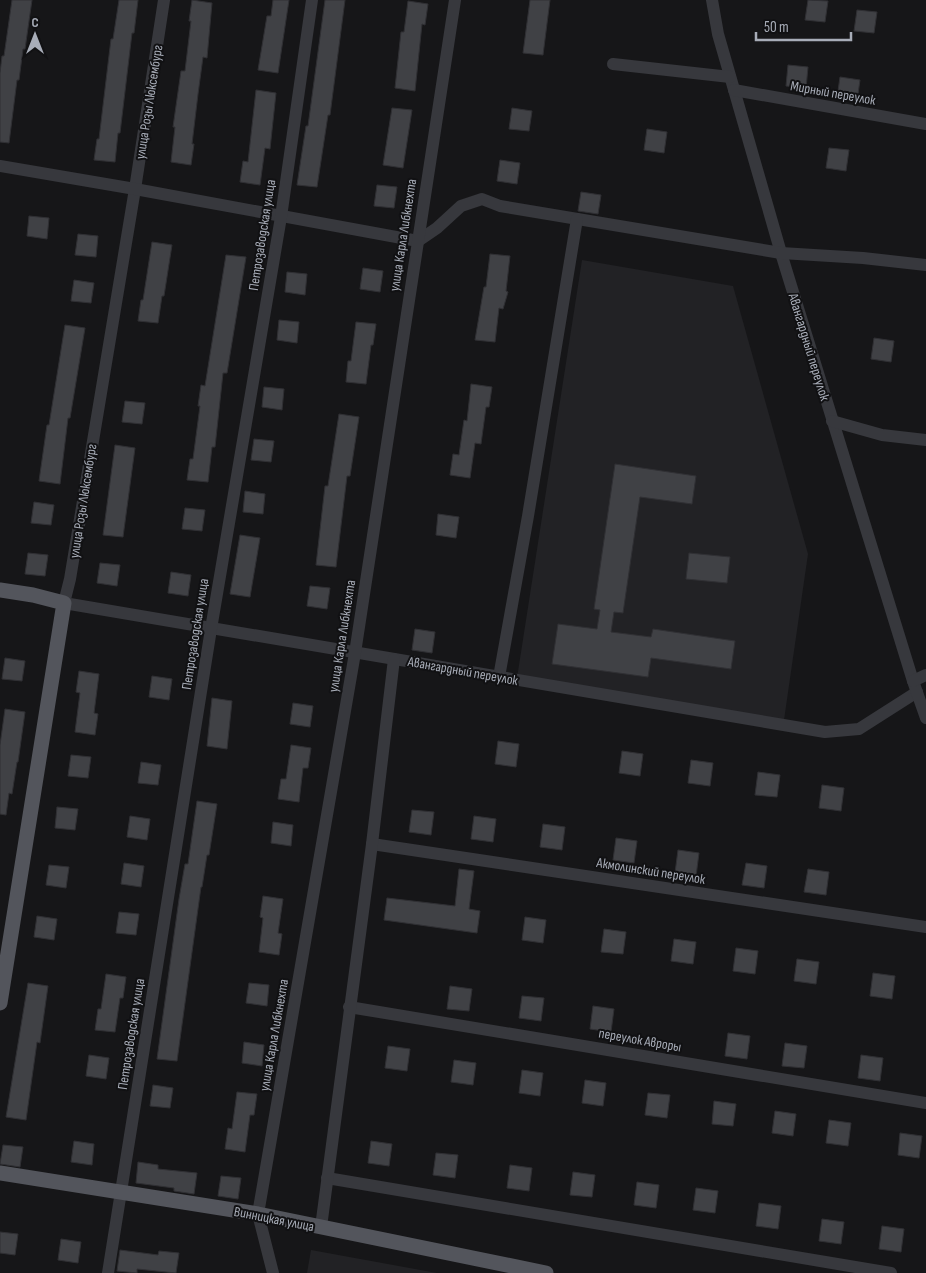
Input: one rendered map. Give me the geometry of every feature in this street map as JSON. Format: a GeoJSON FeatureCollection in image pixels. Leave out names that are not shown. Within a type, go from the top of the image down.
{"type":"FeatureCollection","features":[{"type":"Feature","properties":{"kind":"main road","name":"Авангардный переулок"},"geometry":{"type":"LineString","coordinates":[[0,590],[33,595],[64,603]]}},
{"type":"Feature","properties":{"kind":"main road","name":"улица Розы Люксембург"},"geometry":{"type":"LineString","coordinates":[[0,1002],[64,603]]}},
{"type":"Feature","properties":{"kind":"main road","name":"Винницкая улица"},"geometry":{"type":"LineString","coordinates":[[0,1173],[120,1194],[258,1214],[546,1273]]}},
{"type":"Feature","properties":{"kind":"street","name":"улица Розы Люксембург"},"geometry":{"type":"LineString","coordinates":[[64,603],[70,579],[135,189],[164,0]]}},
{"type":"Feature","properties":{"kind":"street","name":"Петрозаводская улица"},"geometry":{"type":"LineString","coordinates":[[108,1273],[211,629],[280,217],[312,0]]}},
{"type":"Feature","properties":{"kind":"street","name":"улица Карла Либкнехта"},"geometry":{"type":"LineString","coordinates":[[273,1273],[258,1214],[356,653],[454,0]]}},
{"type":"Feature","properties":{"kind":"street","name":"Авангардный переулок"},"geometry":{"type":"LineString","coordinates":[[712,0],[718,34],[780,253],[926,718]]}},
{"type":"Feature","properties":{"kind":"street"},"geometry":{"type":"LineString","coordinates":[[613,64],[730,77]]}},
{"type":"Feature","properties":{"kind":"street","name":"Мирный переулок"},"geometry":{"type":"LineString","coordinates":[[734,90],[926,124]]}},
{"type":"Feature","properties":{"kind":"street"},"geometry":{"type":"LineString","coordinates":[[0,166],[418,241],[437,228],[461,206],[482,200],[500,206],[780,253],[863,258],[926,265]]}},
{"type":"Feature","properties":{"kind":"street"},"geometry":{"type":"LineString","coordinates":[[499,677],[528,516],[577,219]]}},
{"type":"Feature","properties":{"kind":"street"},"geometry":{"type":"LineString","coordinates":[[832,421],[882,435],[926,440]]}},
{"type":"Feature","properties":{"kind":"street","name":"Авангардный переулок"},"geometry":{"type":"LineString","coordinates":[[64,603],[825,732],[859,729],[915,687]]}},
{"type":"Feature","properties":{"kind":"street"},"geometry":{"type":"LineString","coordinates":[[321,1228],[372,844],[394,659]]}},
{"type":"Feature","properties":{"kind":"street"},"geometry":{"type":"LineString","coordinates":[[915,687],[926,675]]}},
{"type":"Feature","properties":{"kind":"street","name":"Акмолинский переулок"},"geometry":{"type":"LineString","coordinates":[[372,844],[926,927]]}},
{"type":"Feature","properties":{"kind":"street","name":"переулок Авроры"},"geometry":{"type":"LineString","coordinates":[[349,1007],[926,1103]]}},
{"type":"Feature","properties":{"kind":"street"},"geometry":{"type":"LineString","coordinates":[[327,1178],[891,1273]]}},
{"type":"Feature","properties":{"kind":"shaded area"},"geometry":{"type":"Polygon","coordinates":[[[582,260],[733,286],[808,554],[784,720],[517,678],[582,260]]]}},
{"type":"Feature","properties":{"kind":"shaded area"},"geometry":{"type":"Polygon","coordinates":[[[311,1250],[437,1273],[307,1273],[311,1250]]]}},
{"type":"Feature","properties":{"kind":"building"},"geometry":{"type":"Polygon","coordinates":[[[12,0],[32,0],[25,49],[23,49],[19,80],[17,80],[9,143],[0,142],[0,73],[12,0]]]}},
{"type":"Feature","properties":{"kind":"building"},"geometry":{"type":"Polygon","coordinates":[[[119,0],[138,0],[115,162],[94,160],[97,139],[99,139],[111,39],[113,39],[119,0]]]}},
{"type":"Feature","properties":{"kind":"building"},"geometry":{"type":"Polygon","coordinates":[[[192,0],[212,3],[207,58],[203,57],[198,94],[191,165],[171,162],[175,127],[173,127],[181,71],[185,71],[192,0]]]}},
{"type":"Feature","properties":{"kind":"building"},"geometry":{"type":"Polygon","coordinates":[[[273,0],[289,0],[278,73],[258,70],[267,16],[271,16],[273,0]]]}},
{"type":"Feature","properties":{"kind":"building"},"geometry":{"type":"Polygon","coordinates":[[[325,0],[345,0],[330,115],[328,115],[317,187],[297,185],[306,126],[308,126],[325,0]]]}},
{"type":"Feature","properties":{"kind":"building"},"geometry":{"type":"Polygon","coordinates":[[[530,0],[550,0],[543,55],[523,53],[530,0]]]}},
{"type":"Feature","properties":{"kind":"building"},"geometry":{"type":"Polygon","coordinates":[[[808,0],[828,1],[825,22],[805,20],[808,0]]]}},
{"type":"Feature","properties":{"kind":"building"},"geometry":{"type":"Polygon","coordinates":[[[408,1],[428,4],[425,25],[422,24],[415,91],[395,88],[401,32],[404,32],[408,1]]]}},
{"type":"Feature","properties":{"kind":"building"},"geometry":{"type":"Polygon","coordinates":[[[857,10],[877,12],[874,33],[854,31],[857,10]]]}},
{"type":"Feature","properties":{"kind":"building"},"geometry":{"type":"Polygon","coordinates":[[[788,65],[808,67],[806,88],[786,86],[788,65]]]}},
{"type":"Feature","properties":{"kind":"building"},"geometry":{"type":"Polygon","coordinates":[[[840,77],[860,80],[857,101],[837,98],[840,77]]]}},
{"type":"Feature","properties":{"kind":"building"},"geometry":{"type":"Polygon","coordinates":[[[256,90],[276,93],[270,149],[265,148],[260,185],[240,182],[243,161],[248,162],[256,90]]]}},
{"type":"Feature","properties":{"kind":"building"},"geometry":{"type":"Polygon","coordinates":[[[392,108],[412,110],[403,168],[383,165],[392,108]]]}},
{"type":"Feature","properties":{"kind":"building"},"geometry":{"type":"Polygon","coordinates":[[[512,108],[532,111],[529,131],[509,129],[512,108]]]}},
{"type":"Feature","properties":{"kind":"building"},"geometry":{"type":"Polygon","coordinates":[[[647,129],[667,132],[664,153],[644,150],[647,129]]]}},
{"type":"Feature","properties":{"kind":"building"},"geometry":{"type":"Polygon","coordinates":[[[829,148],[849,150],[846,171],[826,168],[829,148]]]}},
{"type":"Feature","properties":{"kind":"building"},"geometry":{"type":"Polygon","coordinates":[[[500,160],[520,163],[517,184],[497,181],[500,160]]]}},
{"type":"Feature","properties":{"kind":"building"},"geometry":{"type":"Polygon","coordinates":[[[377,185],[397,187],[394,208],[374,206],[377,185]]]}},
{"type":"Feature","properties":{"kind":"building"},"geometry":{"type":"Polygon","coordinates":[[[581,192],[601,195],[598,214],[578,211],[581,192]]]}},
{"type":"Feature","properties":{"kind":"building"},"geometry":{"type":"Polygon","coordinates":[[[29,216],[49,218],[47,239],[27,236],[29,216]]]}},
{"type":"Feature","properties":{"kind":"building"},"geometry":{"type":"Polygon","coordinates":[[[78,234],[98,236],[96,257],[75,255],[78,234]]]}},
{"type":"Feature","properties":{"kind":"building"},"geometry":{"type":"Polygon","coordinates":[[[152,242],[172,245],[158,323],[138,321],[152,242]]]}},
{"type":"Feature","properties":{"kind":"building"},"geometry":{"type":"Polygon","coordinates":[[[490,254],[510,256],[506,291],[508,292],[503,309],[499,308],[495,342],[475,340],[484,287],[486,287],[490,254]]]}},
{"type":"Feature","properties":{"kind":"building"},"geometry":{"type":"Polygon","coordinates":[[[226,255],[246,257],[227,373],[223,373],[215,447],[212,447],[208,482],[187,480],[190,459],[193,459],[201,385],[205,386],[226,255]]]}},
{"type":"Feature","properties":{"kind":"building"},"geometry":{"type":"Polygon","coordinates":[[[363,268],[383,271],[380,292],[360,289],[363,268]]]}},
{"type":"Feature","properties":{"kind":"building"},"geometry":{"type":"Polygon","coordinates":[[[287,272],[307,274],[305,295],[285,292],[287,272]]]}},
{"type":"Feature","properties":{"kind":"building"},"geometry":{"type":"Polygon","coordinates":[[[74,280],[94,283],[91,303],[71,301],[74,280]]]}},
{"type":"Feature","properties":{"kind":"building"},"geometry":{"type":"Polygon","coordinates":[[[279,320],[299,322],[297,343],[277,340],[279,320]]]}},
{"type":"Feature","properties":{"kind":"building"},"geometry":{"type":"Polygon","coordinates":[[[356,322],[376,324],[366,384],[346,382],[356,322]]]}},
{"type":"Feature","properties":{"kind":"building"},"geometry":{"type":"Polygon","coordinates":[[[65,325],[85,328],[70,418],[68,418],[60,484],[39,481],[65,325]]]}},
{"type":"Feature","properties":{"kind":"building"},"geometry":{"type":"Polygon","coordinates":[[[874,338],[894,341],[891,362],[871,359],[874,338]]]}},
{"type":"Feature","properties":{"kind":"building"},"geometry":{"type":"Polygon","coordinates":[[[471,384],[492,387],[489,407],[486,407],[481,444],[475,443],[470,478],[450,475],[453,454],[459,455],[464,420],[467,421],[471,384]]]}},
{"type":"Feature","properties":{"kind":"building"},"geometry":{"type":"Polygon","coordinates":[[[264,387],[284,389],[282,410],[262,407],[264,387]]]}},
{"type":"Feature","properties":{"kind":"building"},"geometry":{"type":"Polygon","coordinates":[[[125,401],[145,403],[142,424],[122,422],[125,401]]]}},
{"type":"Feature","properties":{"kind":"building"},"geometry":{"type":"Polygon","coordinates":[[[339,414],[359,417],[350,476],[347,476],[336,567],[316,565],[325,486],[328,486],[339,414]]]}},
{"type":"Feature","properties":{"kind":"building"},"geometry":{"type":"Polygon","coordinates":[[[254,439],[274,441],[271,462],[251,460],[254,439]]]}},
{"type":"Feature","properties":{"kind":"building"},"geometry":{"type":"Polygon","coordinates":[[[115,445],[135,448],[123,537],[103,535],[115,445]]]}},
{"type":"Feature","properties":{"kind":"building"},"geometry":{"type":"Polygon","coordinates":[[[615,464],[696,476],[692,504],[640,497],[623,613],[614,612],[611,632],[651,637],[653,629],[735,641],[731,669],[651,658],[648,677],[552,664],[558,624],[597,629],[600,610],[594,609],[615,464]]]}},
{"type":"Feature","properties":{"kind":"building"},"geometry":{"type":"Polygon","coordinates":[[[245,491],[265,494],[263,514],[243,512],[245,491]]]}},
{"type":"Feature","properties":{"kind":"building"},"geometry":{"type":"Polygon","coordinates":[[[34,502],[54,505],[51,525],[31,523],[34,502]]]}},
{"type":"Feature","properties":{"kind":"building"},"geometry":{"type":"Polygon","coordinates":[[[185,508],[205,510],[202,531],[182,529],[185,508]]]}},
{"type":"Feature","properties":{"kind":"building"},"geometry":{"type":"Polygon","coordinates":[[[438,514],[459,517],[456,538],[436,535],[438,514]]]}},
{"type":"Feature","properties":{"kind":"building"},"geometry":{"type":"Polygon","coordinates":[[[240,535],[260,538],[250,597],[230,594],[240,535]]]}},
{"type":"Feature","properties":{"kind":"building"},"geometry":{"type":"Polygon","coordinates":[[[28,553],[48,555],[45,576],[25,574],[28,553]]]}},
{"type":"Feature","properties":{"kind":"building"},"geometry":{"type":"Polygon","coordinates":[[[689,553],[730,557],[727,583],[686,579],[689,553]]]}},
{"type":"Feature","properties":{"kind":"building"},"geometry":{"type":"Polygon","coordinates":[[[100,563],[120,565],[117,586],[97,583],[100,563]]]}},
{"type":"Feature","properties":{"kind":"building"},"geometry":{"type":"Polygon","coordinates":[[[171,572],[191,575],[188,596],[168,593],[171,572]]]}},
{"type":"Feature","properties":{"kind":"building"},"geometry":{"type":"Polygon","coordinates":[[[310,586],[330,588],[327,609],[307,606],[310,586]]]}},
{"type":"Feature","properties":{"kind":"building"},"geometry":{"type":"Polygon","coordinates":[[[415,629],[435,632],[432,653],[412,650],[415,629]]]}},
{"type":"Feature","properties":{"kind":"building"},"geometry":{"type":"Polygon","coordinates":[[[5,658],[25,661],[22,681],[2,679],[5,658]]]}},
{"type":"Feature","properties":{"kind":"building"},"geometry":{"type":"Polygon","coordinates":[[[79,671],[99,674],[94,713],[98,714],[95,735],[75,732],[80,693],[76,692],[79,671]]]}},
{"type":"Feature","properties":{"kind":"building"},"geometry":{"type":"Polygon","coordinates":[[[152,676],[172,679],[169,700],[149,697],[152,676]]]}},
{"type":"Feature","properties":{"kind":"building"},"geometry":{"type":"Polygon","coordinates":[[[212,698],[232,701],[227,749],[207,746],[212,698]]]}},
{"type":"Feature","properties":{"kind":"building"},"geometry":{"type":"Polygon","coordinates":[[[293,703],[313,706],[310,727],[290,724],[293,703]]]}},
{"type":"Feature","properties":{"kind":"building"},"geometry":{"type":"Polygon","coordinates":[[[5,709],[25,712],[18,762],[12,794],[9,793],[6,815],[0,814],[0,745],[5,709]]]}},
{"type":"Feature","properties":{"kind":"building"},"geometry":{"type":"Polygon","coordinates":[[[498,741],[519,744],[516,767],[495,764],[498,741]]]}},
{"type":"Feature","properties":{"kind":"building"},"geometry":{"type":"Polygon","coordinates":[[[291,745],[311,748],[308,768],[303,768],[299,802],[278,799],[281,779],[286,779],[291,745]]]}},
{"type":"Feature","properties":{"kind":"building"},"geometry":{"type":"Polygon","coordinates":[[[622,751],[643,754],[640,776],[619,773],[622,751]]]}},
{"type":"Feature","properties":{"kind":"building"},"geometry":{"type":"Polygon","coordinates":[[[71,755],[91,757],[88,778],[68,776],[71,755]]]}},
{"type":"Feature","properties":{"kind":"building"},"geometry":{"type":"Polygon","coordinates":[[[691,760],[713,763],[710,786],[688,783],[691,760]]]}},
{"type":"Feature","properties":{"kind":"building"},"geometry":{"type":"Polygon","coordinates":[[[141,762],[161,765],[158,785],[138,783],[141,762]]]}},
{"type":"Feature","properties":{"kind":"building"},"geometry":{"type":"Polygon","coordinates":[[[758,772],[780,775],[777,797],[755,795],[758,772]]]}},
{"type":"Feature","properties":{"kind":"building"},"geometry":{"type":"Polygon","coordinates":[[[822,785],[844,788],[841,811],[819,808],[822,785]]]}},
{"type":"Feature","properties":{"kind":"building"},"geometry":{"type":"Polygon","coordinates":[[[197,801],[217,804],[209,855],[207,855],[201,887],[177,1061],[157,1059],[179,899],[185,864],[188,864],[197,801]]]}},
{"type":"Feature","properties":{"kind":"building"},"geometry":{"type":"Polygon","coordinates":[[[57,807],[78,809],[75,830],[55,828],[57,807]]]}},
{"type":"Feature","properties":{"kind":"building"},"geometry":{"type":"Polygon","coordinates":[[[412,810],[434,812],[431,835],[409,832],[412,810]]]}},
{"type":"Feature","properties":{"kind":"building"},"geometry":{"type":"Polygon","coordinates":[[[130,816],[150,819],[147,840],[127,837],[130,816]]]}},
{"type":"Feature","properties":{"kind":"building"},"geometry":{"type":"Polygon","coordinates":[[[474,816],[496,819],[493,842],[471,839],[474,816]]]}},
{"type":"Feature","properties":{"kind":"building"},"geometry":{"type":"Polygon","coordinates":[[[273,822],[293,825],[291,846],[271,843],[273,822]]]}},
{"type":"Feature","properties":{"kind":"building"},"geometry":{"type":"Polygon","coordinates":[[[543,824],[565,827],[562,850],[540,847],[543,824]]]}},
{"type":"Feature","properties":{"kind":"building"},"geometry":{"type":"Polygon","coordinates":[[[616,838],[637,841],[634,863],[613,860],[616,838]]]}},
{"type":"Feature","properties":{"kind":"building"},"geometry":{"type":"Polygon","coordinates":[[[678,850],[699,853],[696,876],[675,873],[678,850]]]}},
{"type":"Feature","properties":{"kind":"building"},"geometry":{"type":"Polygon","coordinates":[[[124,863],[144,866],[141,887],[121,884],[124,863]]]}},
{"type":"Feature","properties":{"kind":"building"},"geometry":{"type":"Polygon","coordinates":[[[746,863],[767,866],[764,888],[742,885],[746,863]]]}},
{"type":"Feature","properties":{"kind":"building"},"geometry":{"type":"Polygon","coordinates":[[[49,865],[69,867],[66,888],[46,885],[49,865]]]}},
{"type":"Feature","properties":{"kind":"building"},"geometry":{"type":"Polygon","coordinates":[[[459,869],[474,871],[469,909],[480,911],[477,933],[384,920],[387,898],[455,906],[459,869]]]}},
{"type":"Feature","properties":{"kind":"building"},"geometry":{"type":"Polygon","coordinates":[[[808,869],[829,872],[826,895],[804,892],[808,869]]]}},
{"type":"Feature","properties":{"kind":"building"},"geometry":{"type":"Polygon","coordinates":[[[263,896],[283,899],[278,933],[282,934],[279,955],[259,952],[263,918],[260,917],[263,896]]]}},
{"type":"Feature","properties":{"kind":"building"},"geometry":{"type":"Polygon","coordinates":[[[119,912],[139,914],[136,935],[116,933],[119,912]]]}},
{"type":"Feature","properties":{"kind":"building"},"geometry":{"type":"Polygon","coordinates":[[[37,916],[57,919],[54,940],[34,937],[37,916]]]}},
{"type":"Feature","properties":{"kind":"building"},"geometry":{"type":"Polygon","coordinates":[[[525,917],[546,920],[543,943],[522,940],[525,917]]]}},
{"type":"Feature","properties":{"kind":"building"},"geometry":{"type":"Polygon","coordinates":[[[604,929],[626,932],[623,954],[601,952],[604,929]]]}},
{"type":"Feature","properties":{"kind":"building"},"geometry":{"type":"Polygon","coordinates":[[[674,939],[696,942],[693,964],[671,961],[674,939]]]}},
{"type":"Feature","properties":{"kind":"building"},"geometry":{"type":"Polygon","coordinates":[[[736,948],[758,951],[755,974],[733,971],[736,948]]]}},
{"type":"Feature","properties":{"kind":"building"},"geometry":{"type":"Polygon","coordinates":[[[797,959],[819,962],[816,984],[794,981],[797,959]]]}},
{"type":"Feature","properties":{"kind":"building"},"geometry":{"type":"Polygon","coordinates":[[[873,973],[895,976],[892,999],[870,996],[873,973]]]}},
{"type":"Feature","properties":{"kind":"building"},"geometry":{"type":"Polygon","coordinates":[[[106,974],[126,977],[123,998],[120,998],[115,1032],[95,1030],[98,1009],[101,1009],[106,974]]]}},
{"type":"Feature","properties":{"kind":"building"},"geometry":{"type":"Polygon","coordinates":[[[28,983],[48,986],[40,1043],[37,1042],[26,1120],[6,1117],[28,983]]]}},
{"type":"Feature","properties":{"kind":"building"},"geometry":{"type":"Polygon","coordinates":[[[249,983],[269,985],[267,1006],[246,1003],[249,983]]]}},
{"type":"Feature","properties":{"kind":"building"},"geometry":{"type":"Polygon","coordinates":[[[450,986],[472,989],[469,1011],[447,1009],[450,986]]]}},
{"type":"Feature","properties":{"kind":"building"},"geometry":{"type":"Polygon","coordinates":[[[522,996],[544,998],[541,1021],[519,1018],[522,996]]]}},
{"type":"Feature","properties":{"kind":"building"},"geometry":{"type":"Polygon","coordinates":[[[593,1006],[614,1009],[611,1032],[590,1029],[593,1006]]]}},
{"type":"Feature","properties":{"kind":"building"},"geometry":{"type":"Polygon","coordinates":[[[728,1033],[750,1036],[747,1059],[725,1056],[728,1033]]]}},
{"type":"Feature","properties":{"kind":"building"},"geometry":{"type":"Polygon","coordinates":[[[244,1042],[264,1045],[262,1066],[242,1063],[244,1042]]]}},
{"type":"Feature","properties":{"kind":"building"},"geometry":{"type":"Polygon","coordinates":[[[785,1043],[807,1046],[804,1068],[782,1066],[785,1043]]]}},
{"type":"Feature","properties":{"kind":"building"},"geometry":{"type":"Polygon","coordinates":[[[388,1046],[410,1049],[407,1071],[385,1068],[388,1046]]]}},
{"type":"Feature","properties":{"kind":"building"},"geometry":{"type":"Polygon","coordinates":[[[89,1055],[109,1058],[106,1079],[86,1076],[89,1055]]]}},
{"type":"Feature","properties":{"kind":"building"},"geometry":{"type":"Polygon","coordinates":[[[861,1055],[883,1058],[880,1081],[858,1078],[861,1055]]]}},
{"type":"Feature","properties":{"kind":"building"},"geometry":{"type":"Polygon","coordinates":[[[454,1060],[476,1063],[473,1085],[451,1082],[454,1060]]]}},
{"type":"Feature","properties":{"kind":"building"},"geometry":{"type":"Polygon","coordinates":[[[522,1070],[543,1073],[540,1096],[519,1093],[522,1070]]]}},
{"type":"Feature","properties":{"kind":"building"},"geometry":{"type":"Polygon","coordinates":[[[585,1080],[606,1083],[603,1106],[582,1103],[585,1080]]]}},
{"type":"Feature","properties":{"kind":"building"},"geometry":{"type":"Polygon","coordinates":[[[153,1085],[173,1088],[170,1108],[150,1106],[153,1085]]]}},
{"type":"Feature","properties":{"kind":"building"},"geometry":{"type":"Polygon","coordinates":[[[237,1092],[257,1094],[254,1115],[250,1115],[245,1152],[225,1149],[228,1128],[232,1129],[237,1092]]]}},
{"type":"Feature","properties":{"kind":"building"},"geometry":{"type":"Polygon","coordinates":[[[648,1093],[670,1095],[667,1118],[645,1115],[648,1093]]]}},
{"type":"Feature","properties":{"kind":"building"},"geometry":{"type":"Polygon","coordinates":[[[714,1101],[736,1104],[733,1126],[712,1124],[714,1101]]]}},
{"type":"Feature","properties":{"kind":"building"},"geometry":{"type":"Polygon","coordinates":[[[775,1111],[796,1114],[793,1136],[772,1133],[775,1111]]]}},
{"type":"Feature","properties":{"kind":"building"},"geometry":{"type":"Polygon","coordinates":[[[829,1120],[851,1123],[848,1146],[826,1143],[829,1120]]]}},
{"type":"Feature","properties":{"kind":"building"},"geometry":{"type":"Polygon","coordinates":[[[900,1133],[922,1136],[919,1158],[898,1155],[900,1133]]]}},
{"type":"Feature","properties":{"kind":"building"},"geometry":{"type":"Polygon","coordinates":[[[74,1141],[94,1144],[92,1165],[71,1162],[74,1141]]]}},
{"type":"Feature","properties":{"kind":"building"},"geometry":{"type":"Polygon","coordinates":[[[371,1141],[392,1144],[389,1166],[368,1163],[371,1141]]]}},
{"type":"Feature","properties":{"kind":"building"},"geometry":{"type":"Polygon","coordinates":[[[3,1145],[23,1147],[20,1167],[0,1164],[3,1145]]]}},
{"type":"Feature","properties":{"kind":"building"},"geometry":{"type":"Polygon","coordinates":[[[436,1153],[458,1155],[455,1178],[433,1175],[436,1153]]]}},
{"type":"Feature","properties":{"kind":"building"},"geometry":{"type":"Polygon","coordinates":[[[138,1162],[158,1165],[158,1169],[197,1173],[194,1194],[174,1191],[174,1188],[136,1183],[138,1162]]]}},
{"type":"Feature","properties":{"kind":"building"},"geometry":{"type":"Polygon","coordinates":[[[510,1165],[532,1168],[529,1191],[507,1188],[510,1165]]]}},
{"type":"Feature","properties":{"kind":"building"},"geometry":{"type":"Polygon","coordinates":[[[573,1172],[595,1175],[592,1197],[570,1195],[573,1172]]]}},
{"type":"Feature","properties":{"kind":"building"},"geometry":{"type":"Polygon","coordinates":[[[221,1176],[241,1178],[238,1199],[218,1196],[221,1176]]]}},
{"type":"Feature","properties":{"kind":"building"},"geometry":{"type":"Polygon","coordinates":[[[637,1182],[659,1185],[656,1208],[634,1205],[637,1182]]]}},
{"type":"Feature","properties":{"kind":"building"},"geometry":{"type":"Polygon","coordinates":[[[696,1188],[718,1191],[715,1213],[693,1210],[696,1188]]]}},
{"type":"Feature","properties":{"kind":"building"},"geometry":{"type":"Polygon","coordinates":[[[759,1203],[781,1206],[778,1229],[756,1226],[759,1203]]]}},
{"type":"Feature","properties":{"kind":"building"},"geometry":{"type":"Polygon","coordinates":[[[822,1219],[844,1222],[841,1244],[819,1241],[822,1219]]]}},
{"type":"Feature","properties":{"kind":"building"},"geometry":{"type":"Polygon","coordinates":[[[882,1226],[904,1229],[901,1252],[879,1249],[882,1226]]]}},
{"type":"Feature","properties":{"kind":"building"},"geometry":{"type":"Polygon","coordinates":[[[0,1232],[18,1234],[15,1255],[0,1253],[0,1232]]]}},
{"type":"Feature","properties":{"kind":"building"},"geometry":{"type":"Polygon","coordinates":[[[61,1239],[81,1242],[78,1263],[58,1260],[61,1239]]]}},
{"type":"Feature","properties":{"kind":"building"},"geometry":{"type":"Polygon","coordinates":[[[120,1250],[158,1255],[159,1251],[179,1253],[176,1273],[137,1269],[137,1273],[117,1271],[120,1250]]]}}]}
